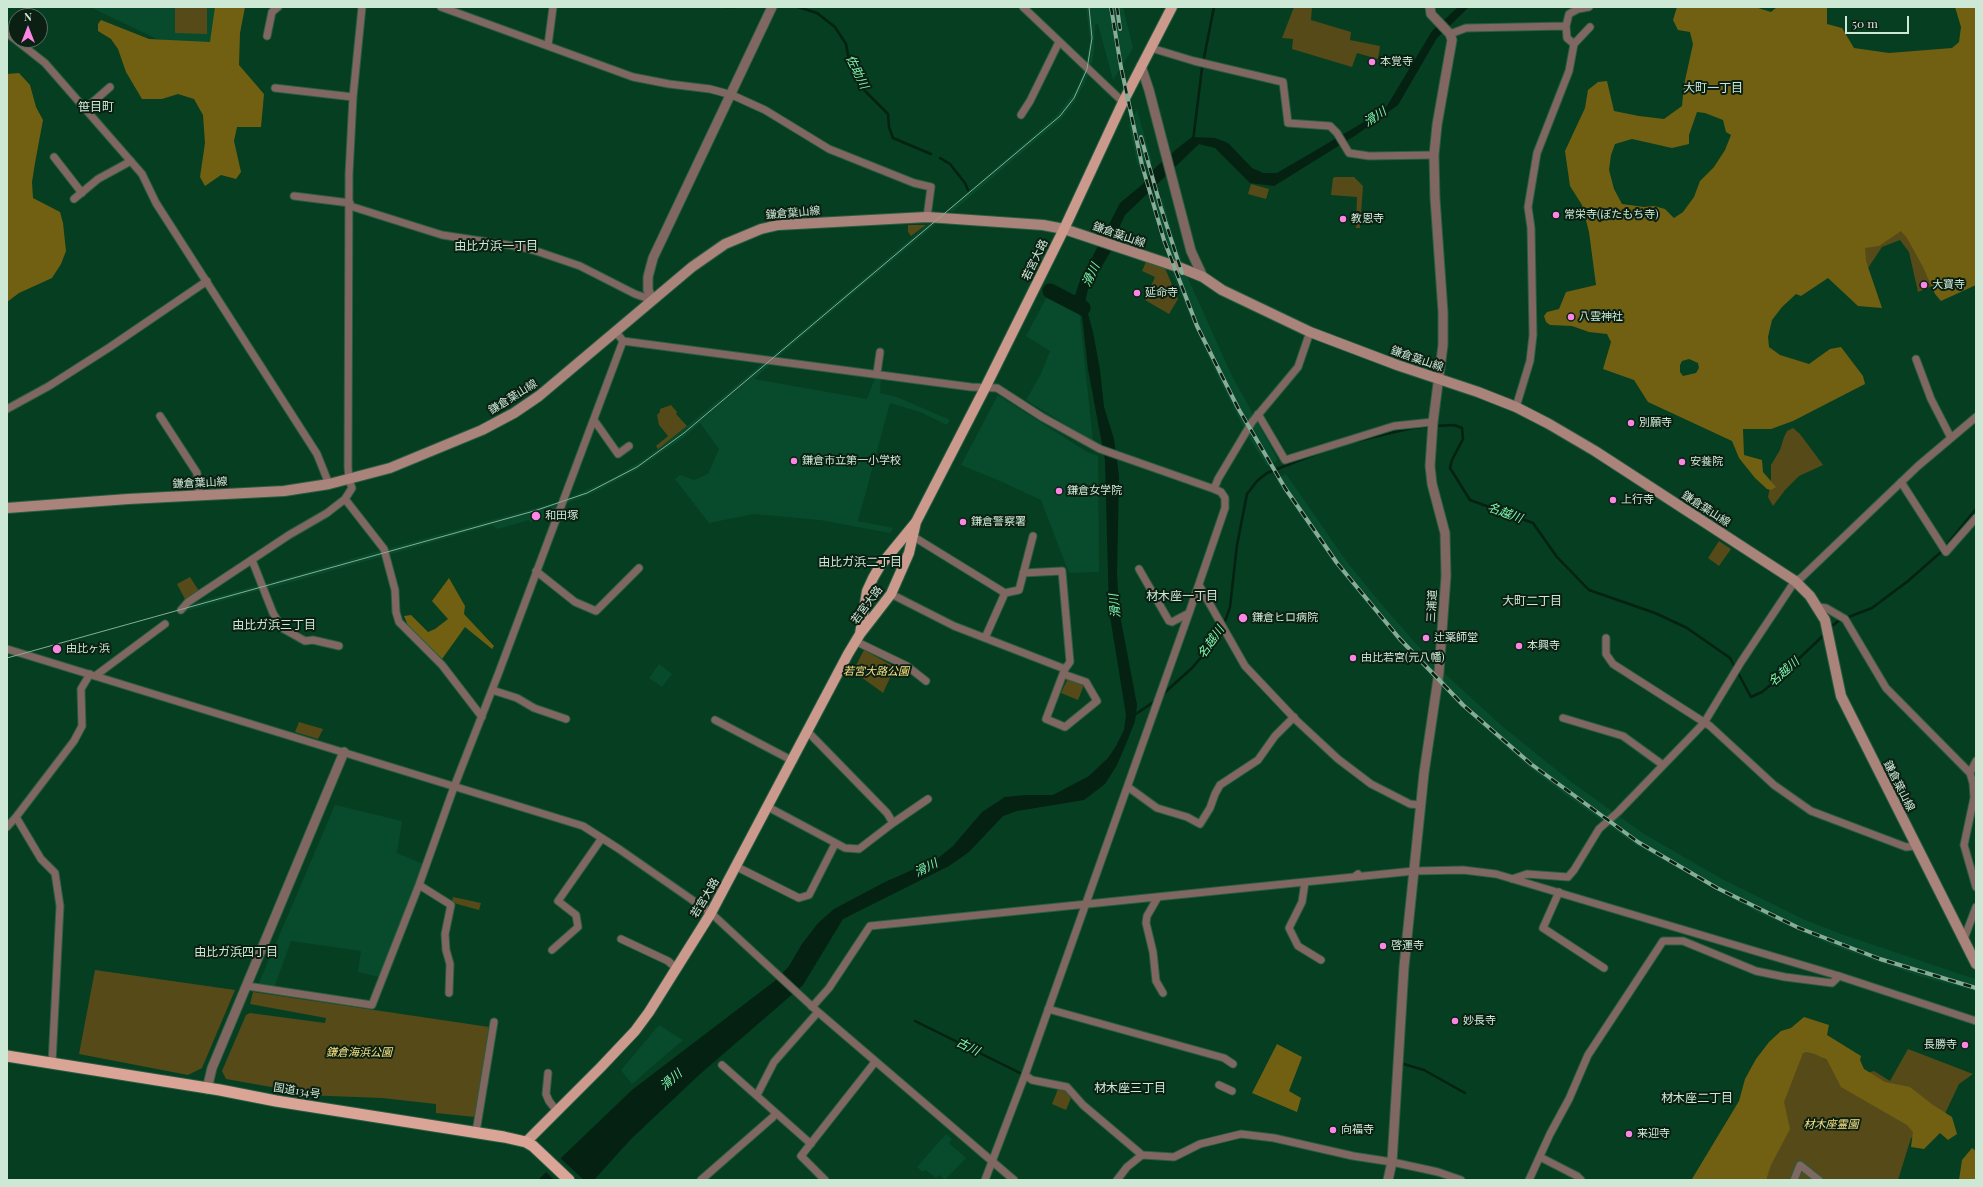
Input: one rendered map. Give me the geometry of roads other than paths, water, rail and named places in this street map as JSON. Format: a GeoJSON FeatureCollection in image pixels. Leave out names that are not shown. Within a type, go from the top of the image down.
{"type":"FeatureCollection","features":[{"type":"Feature","properties":{"kind":"highway","name":"国道134号"},"geometry":{"type":"LineString","coordinates":[[7,1056],[206,1088],[276,1102],[476,1132],[526,1142],[569,1180]]}},
{"type":"Feature","properties":{"kind":"main road","name":"若宮大路"},"geometry":{"type":"LineString","coordinates":[[857,638],[867,591],[873,578],[884,561],[916,522],[985,388],[1064,229],[1123,102],[1172,7]]}},
{"type":"Feature","properties":{"kind":"main road","name":"鎌倉葉山線"},"geometry":{"type":"LineString","coordinates":[[7,508],[120,499],[284,491],[349,480],[406,462],[482,430],[514,413],[539,396],[652,300],[712,252],[739,237],[761,228],[778,225],[927,217],[1043,225],[1064,229],[1167,263],[1203,277],[1222,290],[1310,332],[1478,392],[1516,408],[1549,424],[1595,451],[1795,581],[1819,607],[1826,624],[1841,696],[1976,964]]}},
{"type":"Feature","properties":{"kind":"main road","name":"若宮大路"},"geometry":{"type":"LineString","coordinates":[[526,1142],[556,1110],[601,1067],[649,1012],[711,913],[737,867],[857,638],[891,594],[904,568],[914,537],[916,522]]}},
{"type":"Feature","properties":{"kind":"street"},"geometry":{"type":"LineString","coordinates":[[267,36],[272,12],[278,7]]}},
{"type":"Feature","properties":{"kind":"street"},"geometry":{"type":"LineString","coordinates":[[180,610],[188,602],[289,535],[327,513],[345,499],[352,488],[349,480],[350,205],[353,97],[362,7]]}},
{"type":"Feature","properties":{"kind":"street"},"geometry":{"type":"LineString","coordinates":[[441,7],[633,77],[669,84],[710,88],[732,95],[766,110],[829,149],[914,183],[931,187],[927,217]]}},
{"type":"Feature","properties":{"kind":"street"},"geometry":{"type":"LineString","coordinates":[[548,46],[553,7]]}},
{"type":"Feature","properties":{"kind":"street"},"geometry":{"type":"LineString","coordinates":[[1023,7],[1123,102]]}},
{"type":"Feature","properties":{"kind":"street"},"geometry":{"type":"LineString","coordinates":[[1430,7],[1431,14],[1447,31],[1466,28],[1566,26]]}},
{"type":"Feature","properties":{"kind":"street"},"geometry":{"type":"LineString","coordinates":[[1574,44],[1567,38],[1566,26],[1570,12],[1589,7]]}},
{"type":"Feature","properties":{"kind":"street"},"geometry":{"type":"LineString","coordinates":[[652,300],[648,290],[648,277],[653,258],[687,183],[732,95],[772,8]]}},
{"type":"Feature","properties":{"kind":"street"},"geometry":{"type":"LineString","coordinates":[[1516,408],[1530,361],[1532,336],[1531,228],[1528,207],[1537,153],[1566,80],[1574,44],[1590,27]]}},
{"type":"Feature","properties":{"kind":"street","name":"三浦道"},"geometry":{"type":"LineString","coordinates":[[1388,1180],[1392,1162],[1404,967],[1421,805],[1439,672],[1446,576],[1445,534],[1432,484],[1430,466],[1432,426],[1443,344],[1443,312],[1435,198],[1434,155],[1437,125],[1452,40],[1447,31]]}},
{"type":"Feature","properties":{"kind":"street"},"geometry":{"type":"LineString","coordinates":[[7,33],[45,63],[142,174],[156,203],[316,454],[329,484]]}},
{"type":"Feature","properties":{"kind":"street"},"geometry":{"type":"LineString","coordinates":[[1021,115],[1030,101],[1059,42]]}},
{"type":"Feature","properties":{"kind":"street"},"geometry":{"type":"LineString","coordinates":[[1151,48],[1194,61],[1283,82],[1288,123],[1330,126],[1337,133],[1349,153],[1354,155],[1434,155]]}},
{"type":"Feature","properties":{"kind":"street"},"geometry":{"type":"LineString","coordinates":[[1141,66],[1149,90],[1170,176],[1191,251],[1203,277]]}},
{"type":"Feature","properties":{"kind":"street"},"geometry":{"type":"LineString","coordinates":[[85,109],[110,87]]}},
{"type":"Feature","properties":{"kind":"street"},"geometry":{"type":"LineString","coordinates":[[275,88],[353,97]]}},
{"type":"Feature","properties":{"kind":"street"},"geometry":{"type":"LineString","coordinates":[[54,157],[82,192]]}},
{"type":"Feature","properties":{"kind":"street"},"geometry":{"type":"LineString","coordinates":[[74,199],[98,179],[131,161]]}},
{"type":"Feature","properties":{"kind":"street"},"geometry":{"type":"LineString","coordinates":[[294,196],[350,205],[442,235],[521,247],[539,252],[580,266],[635,294],[652,300]]}},
{"type":"Feature","properties":{"kind":"street"},"geometry":{"type":"LineString","coordinates":[[7,409],[42,390],[84,364],[207,281]]}},
{"type":"Feature","properties":{"kind":"street"},"geometry":{"type":"LineString","coordinates":[[616,332],[623,341],[985,388],[997,388],[1042,417],[1100,449],[1214,489],[1224,496],[1225,508],[1189,614],[1128,787],[1084,905],[1024,1078],[985,1180]]}},
{"type":"Feature","properties":{"kind":"street"},"geometry":{"type":"LineString","coordinates":[[1214,489],[1218,479],[1236,448],[1258,414],[1265,408],[1298,367],[1310,332]]}},
{"type":"Feature","properties":{"kind":"street"},"geometry":{"type":"LineString","coordinates":[[247,986],[372,1005],[419,885],[454,786],[482,717],[623,341]]}},
{"type":"Feature","properties":{"kind":"street"},"geometry":{"type":"LineString","coordinates":[[877,373],[880,352]]}},
{"type":"Feature","properties":{"kind":"street"},"geometry":{"type":"LineString","coordinates":[[1916,359],[1931,399],[1952,438]]}},
{"type":"Feature","properties":{"kind":"street"},"geometry":{"type":"LineString","coordinates":[[1258,414],[1285,460],[1394,426],[1432,426]]}},
{"type":"Feature","properties":{"kind":"street"},"geometry":{"type":"LineString","coordinates":[[160,416],[197,473],[199,496]]}},
{"type":"Feature","properties":{"kind":"street"},"geometry":{"type":"LineString","coordinates":[[1512,878],[1527,874],[1568,877],[1574,870],[1599,829],[1618,812],[1704,723],[1741,662],[1795,581],[1801,578],[1901,482],[1976,417]]}},
{"type":"Feature","properties":{"kind":"street"},"geometry":{"type":"LineString","coordinates":[[594,420],[618,454],[629,446]]}},
{"type":"Feature","properties":{"kind":"street"},"geometry":{"type":"LineString","coordinates":[[1901,482],[1946,552],[1976,518]]}},
{"type":"Feature","properties":{"kind":"street"},"geometry":{"type":"LineString","coordinates":[[345,499],[384,549],[395,590],[396,612],[399,622],[442,665],[482,717]]}},
{"type":"Feature","properties":{"kind":"street"},"geometry":{"type":"LineString","coordinates":[[914,537],[1005,594],[1019,590],[1033,536]]}},
{"type":"Feature","properties":{"kind":"street"},"geometry":{"type":"LineString","coordinates":[[252,560],[273,613],[282,628],[304,641],[313,640],[339,646]]}},
{"type":"Feature","properties":{"kind":"street"},"geometry":{"type":"LineString","coordinates":[[536,571],[575,602],[596,611],[639,568]]}},
{"type":"Feature","properties":{"kind":"street"},"geometry":{"type":"LineString","coordinates":[[1139,569],[1169,621],[1172,622],[1189,614]]}},
{"type":"Feature","properties":{"kind":"street"},"geometry":{"type":"LineString","coordinates":[[891,594],[954,626],[1064,671],[1086,682],[1097,701],[1065,727],[1046,719],[1064,671],[1070,662],[1062,571],[1023,573]]}},
{"type":"Feature","properties":{"kind":"street"},"geometry":{"type":"LineString","coordinates":[[1199,585],[1245,666],[1294,717],[1338,759],[1372,784],[1410,804],[1421,805]]}},
{"type":"Feature","properties":{"kind":"street"},"geometry":{"type":"LineString","coordinates":[[986,638],[1005,594]]}},
{"type":"Feature","properties":{"kind":"street"},"geometry":{"type":"LineString","coordinates":[[1819,607],[1826,608],[1845,619],[1886,688],[1973,774]]}},
{"type":"Feature","properties":{"kind":"street"},"geometry":{"type":"LineString","coordinates":[[7,827],[74,742],[82,726],[81,689],[93,675],[166,624]]}},
{"type":"Feature","properties":{"kind":"street"},"geometry":{"type":"LineString","coordinates":[[857,638],[907,666],[926,681]]}},
{"type":"Feature","properties":{"kind":"street"},"geometry":{"type":"LineString","coordinates":[[1606,638],[1606,654],[1613,664],[1710,726],[1774,785],[1811,812],[1906,847],[1916,846]]}},
{"type":"Feature","properties":{"kind":"street"},"geometry":{"type":"LineString","coordinates":[[7,650],[93,675],[583,826],[619,849],[711,913],[812,1007],[1014,1180]]}},
{"type":"Feature","properties":{"kind":"street"},"geometry":{"type":"LineString","coordinates":[[492,690],[518,698],[534,708],[566,719]]}},
{"type":"Feature","properties":{"kind":"street"},"geometry":{"type":"LineString","coordinates":[[1128,787],[1157,808],[1187,817],[1200,824],[1210,808],[1214,794],[1220,785],[1258,760],[1275,736],[1294,717]]}},
{"type":"Feature","properties":{"kind":"street"},"geometry":{"type":"LineString","coordinates":[[1563,718],[1623,736],[1663,766]]}},
{"type":"Feature","properties":{"kind":"street"},"geometry":{"type":"LineString","coordinates":[[715,720],[793,761]]}},
{"type":"Feature","properties":{"kind":"street"},"geometry":{"type":"LineString","coordinates":[[808,732],[887,813],[893,823]]}},
{"type":"Feature","properties":{"kind":"street"},"geometry":{"type":"LineString","coordinates":[[206,1088],[212,1068],[344,752]]}},
{"type":"Feature","properties":{"kind":"street"},"geometry":{"type":"LineString","coordinates":[[1976,761],[1973,774],[1974,798],[1964,845],[1976,887]]}},
{"type":"Feature","properties":{"kind":"street"},"geometry":{"type":"LineString","coordinates":[[768,807],[835,844],[845,848],[859,849],[928,799]]}},
{"type":"Feature","properties":{"kind":"street"},"geometry":{"type":"LineString","coordinates":[[16,817],[41,859],[55,873],[60,906],[52,1063]]}},
{"type":"Feature","properties":{"kind":"street"},"geometry":{"type":"LineString","coordinates":[[552,950],[578,926],[576,914],[558,900],[602,838]]}},
{"type":"Feature","properties":{"kind":"street"},"geometry":{"type":"LineString","coordinates":[[737,867],[799,898],[808,895],[835,844]]}},
{"type":"Feature","properties":{"kind":"street"},"geometry":{"type":"LineString","coordinates":[[812,1007],[829,988],[870,926],[972,914],[1084,905],[1305,882],[1356,875],[1475,871],[1512,878],[1839,976],[1976,1021]]}},
{"type":"Feature","properties":{"kind":"street"},"geometry":{"type":"LineString","coordinates":[[1305,882],[1302,902],[1289,928],[1298,946],[1321,960]]}},
{"type":"Feature","properties":{"kind":"street"},"geometry":{"type":"LineString","coordinates":[[419,885],[451,905],[445,934],[446,950],[450,964],[450,993]]}},
{"type":"Feature","properties":{"kind":"street"},"geometry":{"type":"LineString","coordinates":[[1558,892],[1543,928],[1604,968]]}},
{"type":"Feature","properties":{"kind":"street"},"geometry":{"type":"LineString","coordinates":[[1158,897],[1147,916],[1146,923],[1147,933],[1153,952],[1156,981],[1163,993]]}},
{"type":"Feature","properties":{"kind":"street"},"geometry":{"type":"LineString","coordinates":[[1964,939],[1976,907]]}},
{"type":"Feature","properties":{"kind":"street"},"geometry":{"type":"LineString","coordinates":[[621,939],[668,961],[676,968]]}},
{"type":"Feature","properties":{"kind":"street"},"geometry":{"type":"LineString","coordinates":[[1529,1180],[1569,1099],[1588,1055],[1663,941],[1682,941],[1756,971],[1832,983],[1839,976]]}},
{"type":"Feature","properties":{"kind":"street"},"geometry":{"type":"LineString","coordinates":[[1048,1010],[1224,1058],[1233,1064]]}},
{"type":"Feature","properties":{"kind":"street"},"geometry":{"type":"LineString","coordinates":[[757,1095],[774,1062],[818,1012]]}},
{"type":"Feature","properties":{"kind":"street"},"geometry":{"type":"LineString","coordinates":[[476,1132],[494,1022]]}},
{"type":"Feature","properties":{"kind":"street"},"geometry":{"type":"LineString","coordinates":[[824,1180],[801,1156],[875,1062]]}},
{"type":"Feature","properties":{"kind":"street"},"geometry":{"type":"LineString","coordinates":[[722,1065],[811,1144]]}},
{"type":"Feature","properties":{"kind":"street"},"geometry":{"type":"LineString","coordinates":[[548,1073],[546,1094],[556,1110]]}},
{"type":"Feature","properties":{"kind":"street"},"geometry":{"type":"LineString","coordinates":[[1024,1078],[1067,1087],[1082,1105],[1142,1155],[1174,1156],[1200,1144],[1241,1134],[1274,1138],[1353,1156],[1392,1162],[1438,1172],[1461,1180]]}},
{"type":"Feature","properties":{"kind":"street"},"geometry":{"type":"LineString","coordinates":[[1219,1085],[1232,1091]]}},
{"type":"Feature","properties":{"kind":"street"},"geometry":{"type":"LineString","coordinates":[[701,1180],[773,1117],[775,1112]]}},
{"type":"Feature","properties":{"kind":"street"},"geometry":{"type":"LineString","coordinates":[[1117,1180],[1127,1167],[1142,1155]]}},
{"type":"Feature","properties":{"kind":"street"},"geometry":{"type":"LineString","coordinates":[[1540,1157],[1577,1176],[1581,1180]]}},
{"type":"Feature","properties":{"kind":"street"},"geometry":{"type":"LineString","coordinates":[[1794,1180],[1800,1165],[1819,1180]]}},
{"type":"Feature","properties":{"kind":"water","name":"滑川"},"geometry":{"type":"Polygon","coordinates":[[[1458,7],[1469,7],[1437,38],[1398,105],[1356,135],[1274,186],[1250,183],[1215,148],[1199,144],[1125,215],[1113,241],[1111,251],[1088,289],[1085,303],[1093,332],[1100,370],[1104,407],[1114,439],[1119,476],[1117,574],[1119,610],[1137,705],[1135,721],[1128,739],[1117,765],[1105,784],[1084,800],[1017,811],[1003,816],[969,852],[949,866],[843,919],[803,985],[699,1075],[631,1139],[594,1180],[538,1180],[632,1090],[776,980],[789,966],[802,944],[818,923],[834,909],[885,882],[937,859],[953,846],[982,812],[1005,797],[1053,795],[1089,776],[1108,758],[1124,730],[1126,715],[1109,610],[1105,460],[1088,369],[1082,316],[1075,296],[1079,283],[1120,203],[1143,184],[1155,168],[1192,137],[1215,138],[1228,143],[1252,168],[1263,173],[1277,173],[1371,118],[1387,106],[1432,31],[1458,7]]]}},
{"type":"Feature","properties":{"kind":"waterway","name":"佐助川"},"geometry":{"type":"LineString","coordinates":[[726,7],[736,7]]}},
{"type":"Feature","properties":{"kind":"waterway","name":"佐助川"},"geometry":{"type":"LineString","coordinates":[[798,7],[817,13],[835,27],[846,44],[849,60],[865,91],[888,114],[889,127],[893,138],[931,154]]}},
{"type":"Feature","properties":{"kind":"waterway"},"geometry":{"type":"LineString","coordinates":[[1193,141],[1202,68],[1214,7]]}},
{"type":"Feature","properties":{"kind":"waterway","name":"佐助川"},"geometry":{"type":"LineString","coordinates":[[940,158],[950,164],[965,183],[968,190]]}},
{"type":"Feature","properties":{"kind":"waterway"},"geometry":{"type":"LineString","coordinates":[[1050,291],[1083,308]]}},
{"type":"Feature","properties":{"kind":"waterway","name":"名越川"},"geometry":{"type":"LineString","coordinates":[[1435,426],[1454,425],[1462,428],[1463,439],[1452,460],[1450,468],[1470,500],[1533,523],[1557,557],[1589,590],[1655,613],[1687,628],[1730,658],[1751,697],[1762,692],[1773,683],[1826,633]]}},
{"type":"Feature","properties":{"kind":"waterway","name":"名越川"},"geometry":{"type":"LineString","coordinates":[[1357,441],[1412,428],[1430,426]]}},
{"type":"Feature","properties":{"kind":"waterway","name":"名越川"},"geometry":{"type":"LineString","coordinates":[[1162,695],[1192,668],[1204,654],[1226,619],[1230,607],[1237,545],[1247,494],[1257,481],[1267,473],[1318,453]]}},
{"type":"Feature","properties":{"kind":"waterway","name":"名越川"},"geometry":{"type":"LineString","coordinates":[[1830,628],[1838,621],[1872,608],[1908,581],[1941,552],[1976,509]]}},
{"type":"Feature","properties":{"kind":"waterway","name":"名越川"},"geometry":{"type":"LineString","coordinates":[[1133,716],[1155,701]]}},
{"type":"Feature","properties":{"kind":"waterway","name":"古川"},"geometry":{"type":"LineString","coordinates":[[915,1021],[1020,1073]]}},
{"type":"Feature","properties":{"kind":"waterway"},"geometry":{"type":"LineString","coordinates":[[1400,1063],[1424,1070],[1465,1093]]}},
{"type":"Feature","properties":{"kind":"tram line"},"geometry":{"type":"LineString","coordinates":[[7,658],[534,511],[587,493],[637,467],[684,433],[1060,116],[1074,98],[1087,69],[1092,38],[1089,7]]}},
{"type":"Feature","properties":{"kind":"railway"},"geometry":{"type":"LineString","coordinates":[[1111,7],[1121,67],[1142,165],[1164,240],[1197,326],[1238,408],[1285,488],[1337,563],[1399,638],[1463,705],[1531,764],[1638,842],[1717,888],[1799,928],[1880,959],[1976,988]]}},
{"type":"Feature","properties":{"kind":"railway"},"geometry":{"type":"LineString","coordinates":[[1117,7],[1120,29]]}},
{"type":"Feature","properties":{"kind":"railway"},"geometry":{"type":"LineString","coordinates":[[1141,137],[1161,208],[1182,273]]}},
{"type":"Feature","properties":{"kind":"place","name":"本覚寺"},"geometry":{"type":"Point","coordinates":[1372,62]}},
{"type":"Feature","properties":{"kind":"place","name":"常栄寺(ぼたもち寺)"},"geometry":{"type":"Point","coordinates":[1556,215]}},
{"type":"Feature","properties":{"kind":"place","name":"教恩寺"},"geometry":{"type":"Point","coordinates":[1343,219]}},
{"type":"Feature","properties":{"kind":"place","name":"大寶寺"},"geometry":{"type":"Point","coordinates":[1924,285]}},
{"type":"Feature","properties":{"kind":"place","name":"延命寺"},"geometry":{"type":"Point","coordinates":[1137,293]}},
{"type":"Feature","properties":{"kind":"place","name":"八雲神社"},"geometry":{"type":"Point","coordinates":[1571,317]}},
{"type":"Feature","properties":{"kind":"place","name":"別願寺"},"geometry":{"type":"Point","coordinates":[1631,423]}},
{"type":"Feature","properties":{"kind":"place","name":"鎌倉市立第一小学校"},"geometry":{"type":"Point","coordinates":[794,461]}},
{"type":"Feature","properties":{"kind":"place","name":"安養院"},"geometry":{"type":"Point","coordinates":[1682,462]}},
{"type":"Feature","properties":{"kind":"place","name":"鎌倉女学院"},"geometry":{"type":"Point","coordinates":[1059,491]}},
{"type":"Feature","properties":{"kind":"place","name":"上行寺"},"geometry":{"type":"Point","coordinates":[1613,500]}},
{"type":"Feature","properties":{"kind":"place","name":"和田塚"},"geometry":{"type":"Point","coordinates":[536,516]}},
{"type":"Feature","properties":{"kind":"place","name":"鎌倉警察署"},"geometry":{"type":"Point","coordinates":[963,522]}},
{"type":"Feature","properties":{"kind":"place","name":"鎌倉ヒロ病院"},"geometry":{"type":"Point","coordinates":[1243,618]}},
{"type":"Feature","properties":{"kind":"place","name":"辻薬師堂"},"geometry":{"type":"Point","coordinates":[1426,638]}},
{"type":"Feature","properties":{"kind":"place","name":"本興寺"},"geometry":{"type":"Point","coordinates":[1519,646]}},
{"type":"Feature","properties":{"kind":"place","name":"由比ヶ浜"},"geometry":{"type":"Point","coordinates":[57,649]}},
{"type":"Feature","properties":{"kind":"place","name":"由比若宮(元八幡)"},"geometry":{"type":"Point","coordinates":[1353,658]}},
{"type":"Feature","properties":{"kind":"place","name":"啓運寺"},"geometry":{"type":"Point","coordinates":[1383,946]}},
{"type":"Feature","properties":{"kind":"place","name":"妙長寺"},"geometry":{"type":"Point","coordinates":[1455,1021]}},
{"type":"Feature","properties":{"kind":"place","name":"長勝寺"},"geometry":{"type":"Point","coordinates":[1965,1045]}},
{"type":"Feature","properties":{"kind":"place","name":"向福寺"},"geometry":{"type":"Point","coordinates":[1333,1130]}},
{"type":"Feature","properties":{"kind":"place","name":"来迎寺"},"geometry":{"type":"Point","coordinates":[1629,1134]}},
{"type":"Feature","properties":{"kind":"district","name":"大町一丁目"},"geometry":{"type":"Point","coordinates":[1713,88]}},
{"type":"Feature","properties":{"kind":"district","name":"笹目町"},"geometry":{"type":"Point","coordinates":[96,107]}},
{"type":"Feature","properties":{"kind":"district","name":"由比ガ浜一丁目"},"geometry":{"type":"Point","coordinates":[496,246]}},
{"type":"Feature","properties":{"kind":"district","name":"由比ガ浜二丁目"},"geometry":{"type":"Point","coordinates":[860,562]}},
{"type":"Feature","properties":{"kind":"district","name":"材木座一丁目"},"geometry":{"type":"Point","coordinates":[1182,596]}},
{"type":"Feature","properties":{"kind":"district","name":"大町二丁目"},"geometry":{"type":"Point","coordinates":[1532,601]}},
{"type":"Feature","properties":{"kind":"district","name":"由比ガ浜三丁目"},"geometry":{"type":"Point","coordinates":[274,625]}},
{"type":"Feature","properties":{"kind":"district","name":"由比ガ浜四丁目"},"geometry":{"type":"Point","coordinates":[236,952]}},
{"type":"Feature","properties":{"kind":"district","name":"材木座三丁目"},"geometry":{"type":"Point","coordinates":[1130,1088]}},
{"type":"Feature","properties":{"kind":"district","name":"材木座二丁目"},"geometry":{"type":"Point","coordinates":[1697,1098]}},
{"type":"Feature","properties":{"kind":"park label","name":"若宮大路公園"},"geometry":{"type":"Point","coordinates":[876,672]}},
{"type":"Feature","properties":{"kind":"park label","name":"鎌倉海浜公園"},"geometry":{"type":"Point","coordinates":[359,1053]}},
{"type":"Feature","properties":{"kind":"park label","name":"材木座霊園"},"geometry":{"type":"Point","coordinates":[1831,1125]}}]}
